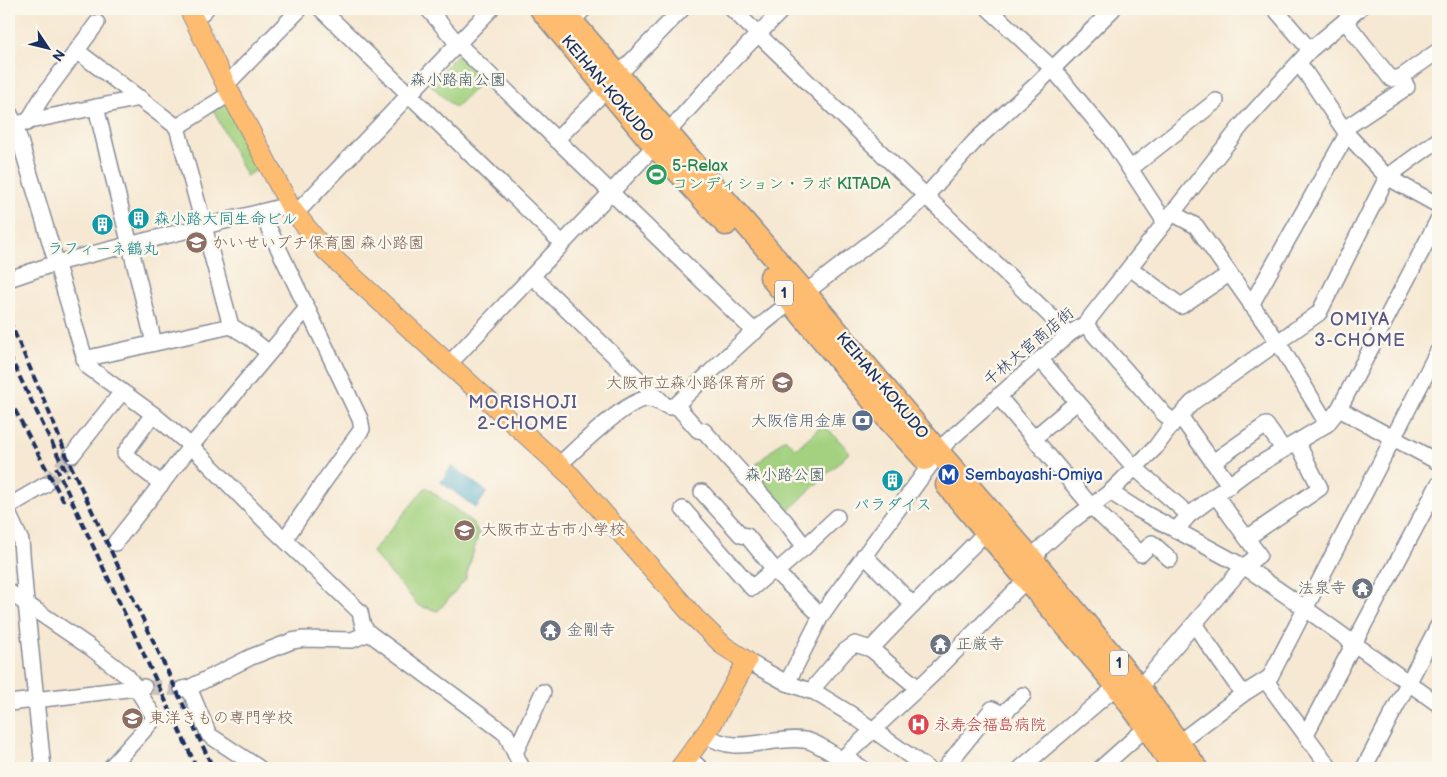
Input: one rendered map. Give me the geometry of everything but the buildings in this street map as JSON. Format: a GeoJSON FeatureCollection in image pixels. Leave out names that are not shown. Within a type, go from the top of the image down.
{"type":"FeatureCollection","features":[{"type":"Feature","properties":{"kind":"highway","name":"KEIHAN-KOKUDO"},"geometry":{"type":"LineString","coordinates":[[541,9],[613,82],[727,224],[799,298],[889,420],[935,460],[1031,571],[1139,688],[1196,768]]}},
{"type":"Feature","properties":{"kind":"highway","name":"KEIHAN-KOKUDO"},"geometry":{"type":"LineString","coordinates":[[572,13],[613,82]]}},
{"type":"Feature","properties":{"kind":"highway","name":"KEIHAN-KOKUDO"},"geometry":{"type":"LineString","coordinates":[[935,460],[986,532],[1031,571],[1147,727],[1174,768]]}},
{"type":"Feature","properties":{"kind":"main road"},"geometry":{"type":"LineString","coordinates":[[197,13],[228,89],[291,208],[323,248],[559,465],[584,490],[695,618],[724,646],[742,658],[689,765]]}},
{"type":"Feature","properties":{"kind":"street"},"geometry":{"type":"LineString","coordinates":[[177,127],[228,89],[300,9]]}},
{"type":"Feature","properties":{"kind":"street"},"geometry":{"type":"LineString","coordinates":[[321,9],[562,243]]}},
{"type":"Feature","properties":{"kind":"street"},"geometry":{"type":"LineString","coordinates":[[428,9],[458,44],[755,332]]}},
{"type":"Feature","properties":{"kind":"street"},"geometry":{"type":"LineString","coordinates":[[9,278],[56,263],[281,207],[300,209],[491,9]]}},
{"type":"Feature","properties":{"kind":"street"},"geometry":{"type":"LineString","coordinates":[[556,140],[682,9]]}},
{"type":"Feature","properties":{"kind":"street"},"geometry":{"type":"LineString","coordinates":[[732,9],[1069,334]]}},
{"type":"Feature","properties":{"kind":"street"},"geometry":{"type":"LineString","coordinates":[[450,364],[661,140],[727,66],[783,9]]}},
{"type":"Feature","properties":{"kind":"street"},"geometry":{"type":"LineString","coordinates":[[989,9],[1052,68],[1110,137],[1130,169],[1168,218],[1196,226],[1278,342],[1327,424]]}},
{"type":"Feature","properties":{"kind":"street"},"geometry":{"type":"LineString","coordinates":[[671,405],[755,332],[882,235],[926,196],[974,141],[1113,9]]}},
{"type":"Feature","properties":{"kind":"street"},"geometry":{"type":"LineString","coordinates":[[1275,9],[1310,50]]}},
{"type":"Feature","properties":{"kind":"street","name":"千林大宮商店街"},"geometry":{"type":"LineString","coordinates":[[787,684],[821,616],[864,555],[907,504],[947,442],[1069,334],[1085,324],[1241,126],[1310,50],[1359,9]]}},
{"type":"Feature","properties":{"kind":"street"},"geometry":{"type":"LineString","coordinates":[[1345,21],[1391,79],[1401,77],[1438,50]]}},
{"type":"Feature","properties":{"kind":"street"},"geometry":{"type":"LineString","coordinates":[[17,120],[41,99],[97,23]]}},
{"type":"Feature","properties":{"kind":"street"},"geometry":{"type":"LineString","coordinates":[[78,50],[177,127],[231,326]]}},
{"type":"Feature","properties":{"kind":"street"},"geometry":{"type":"LineString","coordinates":[[1299,63],[1346,131],[1387,177],[1438,205]]}},
{"type":"Feature","properties":{"kind":"street"},"geometry":{"type":"LineString","coordinates":[[1251,305],[1346,131],[1407,87],[1401,77]]}},
{"type":"Feature","properties":{"kind":"street"},"geometry":{"type":"LineString","coordinates":[[17,120],[96,108],[140,98]]}},
{"type":"Feature","properties":{"kind":"street"},"geometry":{"type":"LineString","coordinates":[[1130,169],[1216,102]]}},
{"type":"Feature","properties":{"kind":"street"},"geometry":{"type":"LineString","coordinates":[[96,108],[154,343]]}},
{"type":"Feature","properties":{"kind":"street"},"geometry":{"type":"LineString","coordinates":[[17,120],[56,263],[87,366],[153,414],[192,446],[360,612],[363,626],[369,633],[506,734],[522,768]]}},
{"type":"Feature","properties":{"kind":"street"},"geometry":{"type":"LineString","coordinates":[[841,762],[872,730],[918,688],[1031,571],[1040,549],[1110,492],[1155,448],[1177,419],[1193,402],[1319,313],[1387,177],[1438,140]]}},
{"type":"Feature","properties":{"kind":"street"},"geometry":{"type":"LineString","coordinates":[[261,212],[360,419],[362,429],[321,485],[285,540]]}},
{"type":"Feature","properties":{"kind":"street"},"geometry":{"type":"LineString","coordinates":[[1176,530],[1189,516],[1248,471],[1327,424],[1338,408],[1438,220]]}},
{"type":"Feature","properties":{"kind":"street"},"geometry":{"type":"LineString","coordinates":[[1130,268],[1182,306],[1229,274]]}},
{"type":"Feature","properties":{"kind":"street"},"geometry":{"type":"LineString","coordinates":[[532,276],[698,430],[704,431],[786,521],[805,547]]}},
{"type":"Feature","properties":{"kind":"street"},"geometry":{"type":"LineString","coordinates":[[115,543],[192,446],[307,308]]}},
{"type":"Feature","properties":{"kind":"street"},"geometry":{"type":"LineString","coordinates":[[1085,324],[1164,414],[1177,419],[1213,462],[1230,486]]}},
{"type":"Feature","properties":{"kind":"street"},"geometry":{"type":"LineString","coordinates":[[84,359],[231,326],[249,336],[269,353]]}},
{"type":"Feature","properties":{"kind":"street"},"geometry":{"type":"LineString","coordinates":[[1178,743],[1243,694],[1270,677],[1438,350]]}},
{"type":"Feature","properties":{"kind":"street"},"geometry":{"type":"LineString","coordinates":[[1040,359],[1134,467],[1189,516]]}},
{"type":"Feature","properties":{"kind":"street"},"geometry":{"type":"LineString","coordinates":[[72,455],[122,392]]}},
{"type":"Feature","properties":{"kind":"street"},"geometry":{"type":"LineString","coordinates":[[998,396],[1092,506],[1141,554],[1152,543],[1170,559]]}},
{"type":"Feature","properties":{"kind":"street"},"geometry":{"type":"LineString","coordinates":[[559,465],[602,424],[641,400],[649,399],[671,405]]}},
{"type":"Feature","properties":{"kind":"street"},"geometry":{"type":"LineString","coordinates":[[1034,438],[1077,402]]}},
{"type":"Feature","properties":{"kind":"street"},"geometry":{"type":"LineString","coordinates":[[1338,408],[1438,462]]}},
{"type":"Feature","properties":{"kind":"street"},"geometry":{"type":"LineString","coordinates":[[153,414],[125,453],[162,484]]}},
{"type":"Feature","properties":{"kind":"street"},"geometry":{"type":"LineString","coordinates":[[1213,462],[1266,425],[1290,446],[1320,488],[1247,538]]}},
{"type":"Feature","properties":{"kind":"street"},"geometry":{"type":"LineString","coordinates":[[9,506],[45,485]]}},
{"type":"Feature","properties":{"kind":"street"},"geometry":{"type":"LineString","coordinates":[[1306,734],[1438,485]]}},
{"type":"Feature","properties":{"kind":"street"},"geometry":{"type":"LineString","coordinates":[[702,492],[741,535],[747,536],[775,571],[821,616]]}},
{"type":"Feature","properties":{"kind":"street"},"geometry":{"type":"LineString","coordinates":[[1110,492],[1137,509],[1243,567],[1306,609],[1438,704]]}},
{"type":"Feature","properties":{"kind":"street"},"geometry":{"type":"LineString","coordinates":[[1139,688],[1243,567],[1259,554],[1216,496]]}},
{"type":"Feature","properties":{"kind":"street"},"geometry":{"type":"LineString","coordinates":[[683,509],[752,588],[805,547],[837,517]]}},
{"type":"Feature","properties":{"kind":"street"},"geometry":{"type":"LineString","coordinates":[[9,515],[21,541],[43,768]]}},
{"type":"Feature","properties":{"kind":"street"},"geometry":{"type":"LineString","coordinates":[[871,649],[986,532]]}},
{"type":"Feature","properties":{"kind":"street"},"geometry":{"type":"LineString","coordinates":[[864,555],[913,605]]}},
{"type":"Feature","properties":{"kind":"street"},"geometry":{"type":"LineString","coordinates":[[9,592],[90,648],[141,688],[156,718],[110,768]]}},
{"type":"Feature","properties":{"kind":"street"},"geometry":{"type":"LineString","coordinates":[[1194,624],[1243,694]]}},
{"type":"Feature","properties":{"kind":"street"},"geometry":{"type":"LineString","coordinates":[[1364,768],[1438,626]]}},
{"type":"Feature","properties":{"kind":"street"},"geometry":{"type":"LineString","coordinates":[[258,768],[209,735],[185,689],[292,641],[304,639],[352,640],[369,633]]}},
{"type":"Feature","properties":{"kind":"street"},"geometry":{"type":"LineString","coordinates":[[811,691],[845,651],[855,644],[871,649],[918,688]]}},
{"type":"Feature","properties":{"kind":"street"},"geometry":{"type":"LineString","coordinates":[[742,658],[787,684],[811,691],[852,715],[927,768]]}},
{"type":"Feature","properties":{"kind":"street"},"geometry":{"type":"LineString","coordinates":[[1266,681],[1330,768]]}},
{"type":"Feature","properties":{"kind":"street"},"geometry":{"type":"LineString","coordinates":[[1021,768],[1117,686]]}},
{"type":"Feature","properties":{"kind":"street"},"geometry":{"type":"LineString","coordinates":[[9,704],[141,688]]}},
{"type":"Feature","properties":{"kind":"street"},"geometry":{"type":"LineString","coordinates":[[515,753],[543,692]]}},
{"type":"Feature","properties":{"kind":"street"},"geometry":{"type":"LineString","coordinates":[[946,768],[992,709],[1003,714],[1023,694]]}},
{"type":"Feature","properties":{"kind":"street"},"geometry":{"type":"LineString","coordinates":[[1101,768],[1147,727]]}},
{"type":"Feature","properties":{"kind":"street"},"geometry":{"type":"LineString","coordinates":[[705,734],[721,742],[744,746],[785,740],[806,740],[841,762],[862,768]]}},
{"type":"Feature","properties":{"kind":"green space","name":"森小路南公園"},"geometry":{"type":"Polygon","coordinates":[[[456,56],[461,56],[484,79],[455,108],[430,84],[456,56]]]}},
{"type":"Feature","properties":{"kind":"green space"},"geometry":{"type":"Polygon","coordinates":[[[227,103],[262,167],[246,176],[213,109],[227,103]]]}},
{"type":"Feature","properties":{"kind":"green space","name":"森小路公園"},"geometry":{"type":"Polygon","coordinates":[[[823,424],[850,452],[787,512],[747,473],[785,438],[796,449],[823,424]]]}},
{"type":"Feature","properties":{"kind":"green space"},"geometry":{"type":"Polygon","coordinates":[[[426,487],[473,523],[479,533],[465,580],[438,611],[419,606],[372,552],[426,487]]]}},
{"type":"Feature","properties":{"kind":"water"},"geometry":{"type":"Polygon","coordinates":[[[452,466],[487,492],[476,508],[441,482],[452,466]]]}},
{"type":"Feature","properties":{"kind":"tunnel"},"geometry":{"type":"LineString","coordinates":[[45,485],[72,455]]}},
{"type":"Feature","properties":{"kind":"tunnel"},"geometry":{"type":"LineString","coordinates":[[146,687],[182,689]]}},
{"type":"Feature","properties":{"kind":"railway"},"geometry":{"type":"LineString","coordinates":[[9,320],[70,464],[213,768]]}},
{"type":"Feature","properties":{"kind":"railway"},"geometry":{"type":"LineString","coordinates":[[9,355],[68,476]]}},
{"type":"Feature","properties":{"kind":"railway"},"geometry":{"type":"LineString","coordinates":[[9,399],[64,502]]}},
{"type":"Feature","properties":{"kind":"railway"},"geometry":{"type":"LineString","coordinates":[[56,467],[197,768]]}},
{"type":"Feature","properties":{"kind":"place","name":"5-Relax コンディション・ラボ KITADA"},"geometry":{"type":"Point","coordinates":[656,175]}},
{"type":"Feature","properties":{"kind":"place","name":"森小路大同生命ビル"},"geometry":{"type":"Point","coordinates":[138,219]}},
{"type":"Feature","properties":{"kind":"place","name":"ラフィーネ鶴丸"},"geometry":{"type":"Point","coordinates":[103,225]}},
{"type":"Feature","properties":{"kind":"place","name":"かいせいプチ保育園 森小路園"},"geometry":{"type":"Point","coordinates":[196,243]}},
{"type":"Feature","properties":{"kind":"place","name":"大阪市立森小路保育所"},"geometry":{"type":"Point","coordinates":[782,383]}},
{"type":"Feature","properties":{"kind":"place","name":"大阪信用金庫"},"geometry":{"type":"Point","coordinates":[863,421]}},
{"type":"Feature","properties":{"kind":"place","name":"Sembayashi-Omiya"},"geometry":{"type":"Point","coordinates":[949,475]}},
{"type":"Feature","properties":{"kind":"place","name":"パラダイス"},"geometry":{"type":"Point","coordinates":[893,481]}},
{"type":"Feature","properties":{"kind":"place","name":"大阪市立古市小学校"},"geometry":{"type":"Point","coordinates":[465,530]}},
{"type":"Feature","properties":{"kind":"place","name":"法泉寺"},"geometry":{"type":"Point","coordinates":[1362,588]}},
{"type":"Feature","properties":{"kind":"place","name":"金剛寺"},"geometry":{"type":"Point","coordinates":[551,630]}},
{"type":"Feature","properties":{"kind":"place","name":"正厳寺"},"geometry":{"type":"Point","coordinates":[940,644]}},
{"type":"Feature","properties":{"kind":"place","name":"東洋きもの専門学校"},"geometry":{"type":"Point","coordinates":[133,718]}},
{"type":"Feature","properties":{"kind":"place","name":"永寿会福島病院"},"geometry":{"type":"Point","coordinates":[918,725]}},
{"type":"Feature","properties":{"kind":"district","name":"OMIYA 3-CHOME"},"geometry":{"type":"Point","coordinates":[1360,329]}},
{"type":"Feature","properties":{"kind":"district","name":"MORISHOJI 2-CHOME"},"geometry":{"type":"Point","coordinates":[523,412]}}]}
